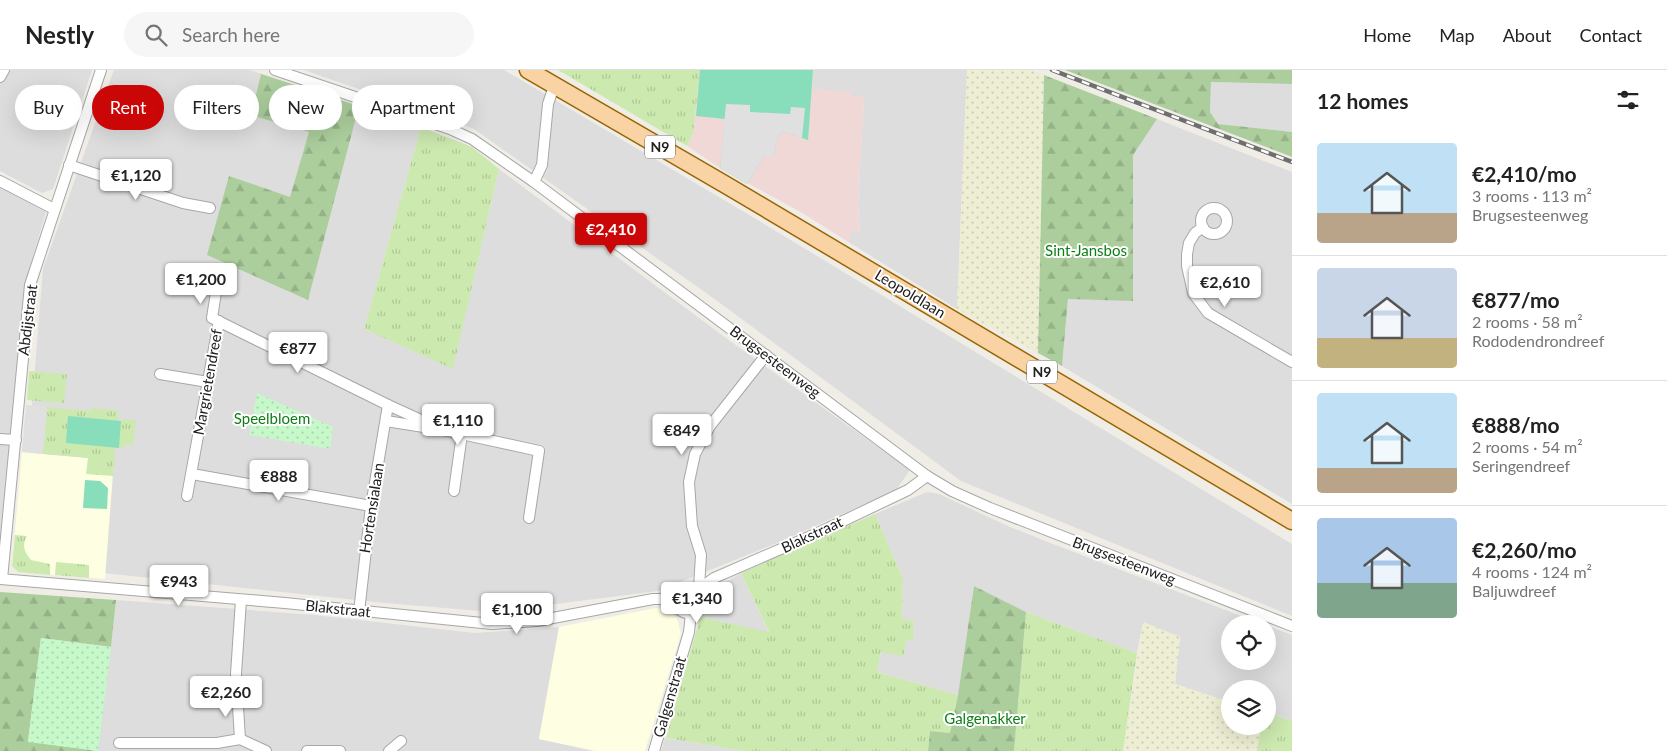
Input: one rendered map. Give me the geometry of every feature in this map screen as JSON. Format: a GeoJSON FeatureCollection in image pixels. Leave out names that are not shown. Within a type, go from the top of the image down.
{"type":"FeatureCollection","features":[{"type":"Feature","properties":{"kind":"main road","name":"Leopoldlaan"},"geometry":{"type":"LineString","coordinates":[[528,70],[1292,520]]}},
{"type":"Feature","properties":{"kind":"street"},"geometry":{"type":"LineString","coordinates":[[0,77],[4,70]]}},
{"type":"Feature","properties":{"kind":"street","name":"Abdijstraat"},"geometry":{"type":"LineString","coordinates":[[1,579],[30,285],[101,70]]}},
{"type":"Feature","properties":{"kind":"street","name":"Brugsesteenweg"},"geometry":{"type":"LineString","coordinates":[[275,70],[472,138],[534,182],[927,476],[952,491],[990,508],[1292,626]]}},
{"type":"Feature","properties":{"kind":"street"},"geometry":{"type":"LineString","coordinates":[[534,182],[542,165],[548,104],[554,86]]}},
{"type":"Feature","properties":{"kind":"street"},"geometry":{"type":"LineString","coordinates":[[69,165],[183,203],[210,208]]}},
{"type":"Feature","properties":{"kind":"street"},"geometry":{"type":"LineString","coordinates":[[0,181],[54,209]]}},
{"type":"Feature","properties":{"kind":"street"},"geometry":{"type":"LineString","coordinates":[[1203,227],[1195,233],[1189,244],[1187,254],[1187,266],[1193,292],[1208,313],[1292,362]]}},
{"type":"Feature","properties":{"kind":"street","name":"Margrietendreef"},"geometry":{"type":"LineString","coordinates":[[187,496],[219,321],[212,318],[220,273]]}},
{"type":"Feature","properties":{"kind":"street"},"geometry":{"type":"LineString","coordinates":[[219,321],[388,405],[443,430]]}},
{"type":"Feature","properties":{"kind":"street"},"geometry":{"type":"LineString","coordinates":[[697,590],[683,589],[677,595],[675,599],[678,608],[682,612],[691,613],[700,604],[697,590],[701,555],[692,526],[689,482],[695,454],[710,426],[766,355]]}},
{"type":"Feature","properties":{"kind":"street"},"geometry":{"type":"LineString","coordinates":[[160,374],[208,382]]}},
{"type":"Feature","properties":{"kind":"street","name":"Hortensialaan"},"geometry":{"type":"LineString","coordinates":[[358,612],[371,506],[388,405]]}},
{"type":"Feature","properties":{"kind":"street"},"geometry":{"type":"LineString","coordinates":[[386,421],[443,430],[539,451],[529,518]]}},
{"type":"Feature","properties":{"kind":"street"},"geometry":{"type":"LineString","coordinates":[[454,492],[462,434]]}},
{"type":"Feature","properties":{"kind":"street"},"geometry":{"type":"LineString","coordinates":[[0,439],[16,440]]}},
{"type":"Feature","properties":{"kind":"street"},"geometry":{"type":"LineString","coordinates":[[192,474],[371,506]]}},
{"type":"Feature","properties":{"kind":"street","name":"Blakstraat"},"geometry":{"type":"LineString","coordinates":[[697,590],[727,572],[820,532],[908,490],[927,476]]}},
{"type":"Feature","properties":{"kind":"street","name":"Blakstraat"},"geometry":{"type":"LineString","coordinates":[[1,579],[492,624],[537,621],[653,599],[675,599]]}},
{"type":"Feature","properties":{"kind":"street"},"geometry":{"type":"LineString","coordinates":[[240,740],[236,674],[241,600]]}},
{"type":"Feature","properties":{"kind":"street","name":"Galgenstraat"},"geometry":{"type":"LineString","coordinates":[[654,751],[689,632],[691,613]]}},
{"type":"Feature","properties":{"kind":"street"},"geometry":{"type":"LineString","coordinates":[[119,743],[159,747],[240,740],[266,751]]}},
{"type":"Feature","properties":{"kind":"street"},"geometry":{"type":"LineString","coordinates":[[389,751],[401,741]]}},
{"type":"Feature","properties":{"kind":"street"},"geometry":{"type":"LineString","coordinates":[[307,751],[340,751]]}},
{"type":"Feature","properties":{"kind":"shaded area"},"geometry":{"type":"Polygon","coordinates":[[[0,70],[92,70],[82,101],[82,85],[15,85],[15,130],[72,130],[53,189],[42,193],[0,171],[0,70]]]}},
{"type":"Feature","properties":{"kind":"shaded area"},"geometry":{"type":"Polygon","coordinates":[[[114,70],[250,70],[295,85],[269,85],[269,130],[342,130],[342,101],[352,104],[352,130],[420,130],[364,329],[453,368],[499,169],[730,341],[910,470],[896,490],[777,543],[658,591],[493,612],[385,603],[19,564],[43,269],[93,130],[164,130],[164,85],[109,85],[114,70]]]}},
{"type":"Feature","properties":{"kind":"shaded area"},"geometry":{"type":"Polygon","coordinates":[[[304,70],[504,70],[756,219],[1292,544],[1292,616],[961,481],[709,295],[473,129],[473,85],[352,85],[352,87],[304,70]]]}},
{"type":"Feature","properties":{"kind":"shaded area"},"geometry":{"type":"Polygon","coordinates":[[[700,70],[813,70],[812,89],[851,92],[851,96],[864,97],[858,204],[860,232],[850,231],[850,243],[804,214],[720,168],[687,146],[693,134],[700,70]]]}},
{"type":"Feature","properties":{"kind":"shaded area"},"geometry":{"type":"Polygon","coordinates":[[[813,70],[967,70],[957,309],[850,243],[849,231],[860,231],[858,204],[864,97],[850,96],[851,93],[812,89],[813,70]]]}},
{"type":"Feature","properties":{"kind":"shaded area"},"geometry":{"type":"Polygon","coordinates":[[[967,70],[1030,70],[1044,75],[1038,353],[957,309],[967,70]]]}},
{"type":"Feature","properties":{"kind":"shaded area"},"geometry":{"type":"Polygon","coordinates":[[[1211,82],[1292,84],[1292,132],[1218,124],[1210,112],[1211,82]]]}},
{"type":"Feature","properties":{"kind":"shaded area"},"geometry":{"type":"Polygon","coordinates":[[[726,104],[750,105],[750,112],[790,114],[791,107],[805,108],[802,138],[782,131],[776,142],[774,156],[764,156],[747,184],[720,168],[726,104]]]}},
{"type":"Feature","properties":{"kind":"shaded area"},"geometry":{"type":"Polygon","coordinates":[[[1157,119],[1292,172],[1292,504],[1062,366],[1068,299],[1133,300],[1133,154],[1157,119]]]}},
{"type":"Feature","properties":{"kind":"shaded area"},"geometry":{"type":"Polygon","coordinates":[[[0,187],[46,212],[25,284],[0,553],[0,187]]]}},
{"type":"Feature","properties":{"kind":"shaded area"},"geometry":{"type":"Polygon","coordinates":[[[26,405],[47,407],[43,454],[22,452],[26,405]]]}},
{"type":"Feature","properties":{"kind":"shaded area"},"geometry":{"type":"Polygon","coordinates":[[[22,452],[114,460],[105,579],[18,572],[12,566],[22,452]]]}},
{"type":"Feature","properties":{"kind":"shaded area"},"geometry":{"type":"Polygon","coordinates":[[[927,492],[939,494],[1010,527],[1238,615],[1221,615],[1221,670],[1276,670],[1276,629],[1292,635],[1292,721],[1276,716],[1276,680],[1221,680],[1221,699],[1175,684],[1180,637],[1143,622],[1137,653],[1026,612],[974,586],[958,695],[877,672],[881,652],[906,639],[913,639],[914,621],[902,620],[903,579],[875,514],[927,492]]]}},
{"type":"Feature","properties":{"kind":"shaded area"},"geometry":{"type":"Polygon","coordinates":[[[741,573],[769,633],[700,617],[714,592],[724,583],[741,573]]]}},
{"type":"Feature","properties":{"kind":"shaded area"},"geometry":{"type":"Polygon","coordinates":[[[116,600],[314,615],[475,633],[559,627],[539,739],[595,751],[98,751],[28,742],[41,638],[111,647],[116,600]]]}},
{"type":"Feature","properties":{"kind":"shaded area"},"geometry":{"type":"Polygon","coordinates":[[[656,608],[669,610],[677,618],[681,634],[645,751],[595,751],[539,739],[559,627],[656,608]]]}},
{"type":"Feature","properties":{"kind":"shaded area"},"geometry":{"type":"Polygon","coordinates":[[[1143,622],[1180,637],[1175,684],[1221,699],[1221,735],[1260,735],[1257,751],[1123,751],[1143,622]]]}},
{"type":"Feature","properties":{"kind":"shaded area"},"geometry":{"type":"Polygon","coordinates":[[[665,738],[744,751],[661,751],[665,738]]]}},
{"type":"Feature","properties":{"kind":"green space"},"geometry":{"type":"Polygon","coordinates":[[[558,70],[700,70],[693,134],[687,146],[558,70]]]}},
{"type":"Feature","properties":{"kind":"green space"},"geometry":{"type":"Polygon","coordinates":[[[700,70],[813,70],[808,140],[782,131],[776,142],[774,156],[764,156],[747,184],[720,168],[725,119],[696,116],[700,70]]]}},
{"type":"Feature","properties":{"kind":"green space"},"geometry":{"type":"Polygon","coordinates":[[[1065,70],[1292,70],[1292,84],[1211,82],[1210,112],[1218,124],[1292,132],[1292,157],[1065,70]]]}},
{"type":"Feature","properties":{"kind":"green space"},"geometry":{"type":"Polygon","coordinates":[[[261,74],[295,85],[269,85],[269,120],[259,117],[258,85],[261,74]]]}},
{"type":"Feature","properties":{"kind":"green space","name":"Sint-Jansbos"},"geometry":{"type":"Polygon","coordinates":[[[1044,75],[1157,119],[1133,155],[1133,301],[1068,299],[1062,366],[1038,353],[1044,75]]]}},
{"type":"Feature","properties":{"kind":"green space"},"geometry":{"type":"Polygon","coordinates":[[[342,100],[352,104],[353,130],[308,300],[207,255],[229,176],[290,197],[309,132],[302,130],[342,130],[342,100]]]}},
{"type":"Feature","properties":{"kind":"green space"},"geometry":{"type":"Polygon","coordinates":[[[420,130],[429,130],[472,147],[499,169],[453,369],[364,329],[420,130]]]}},
{"type":"Feature","properties":{"kind":"green space"},"geometry":{"type":"Polygon","coordinates":[[[29,371],[67,374],[64,403],[27,400],[29,371]]]}},
{"type":"Feature","properties":{"kind":"green space","name":"Speelbloem"},"geometry":{"type":"Polygon","coordinates":[[[257,393],[333,427],[330,449],[249,435],[257,393]]]}},
{"type":"Feature","properties":{"kind":"green space"},"geometry":{"type":"Polygon","coordinates":[[[47,407],[90,411],[91,408],[118,410],[118,421],[122,419],[136,420],[133,445],[127,444],[125,447],[115,448],[113,476],[86,474],[88,458],[43,454],[47,407]]]}},
{"type":"Feature","properties":{"kind":"green space"},"geometry":{"type":"Polygon","coordinates":[[[68,416],[121,421],[119,448],[66,443],[68,416]]]}},
{"type":"Feature","properties":{"kind":"green space"},"geometry":{"type":"Polygon","coordinates":[[[85,480],[100,481],[108,488],[107,509],[83,508],[85,480]]]}},
{"type":"Feature","properties":{"kind":"green space"},"geometry":{"type":"Polygon","coordinates":[[[875,514],[903,579],[902,619],[914,621],[913,640],[906,639],[904,656],[881,652],[877,672],[958,695],[950,733],[930,731],[928,751],[744,751],[666,738],[700,617],[769,632],[741,573],[875,514]]]}},
{"type":"Feature","properties":{"kind":"green space"},"geometry":{"type":"Polygon","coordinates":[[[15,535],[27,536],[24,549],[27,555],[31,560],[50,564],[50,575],[18,572],[12,566],[15,535]]]}},
{"type":"Feature","properties":{"kind":"green space"},"geometry":{"type":"Polygon","coordinates":[[[56,562],[89,565],[89,578],[55,575],[56,562]]]}},
{"type":"Feature","properties":{"kind":"green space","name":"Galgenakker"},"geometry":{"type":"Polygon","coordinates":[[[974,586],[1026,612],[1014,751],[928,751],[930,731],[950,733],[958,695],[974,586]]]}},
{"type":"Feature","properties":{"kind":"green space"},"geometry":{"type":"Polygon","coordinates":[[[0,592],[116,600],[111,647],[41,638],[28,741],[98,751],[0,751],[0,592]]]}},
{"type":"Feature","properties":{"kind":"green space"},"geometry":{"type":"Polygon","coordinates":[[[1026,612],[1137,653],[1123,751],[1014,751],[1026,612]]]}},
{"type":"Feature","properties":{"kind":"green space"},"geometry":{"type":"Polygon","coordinates":[[[41,638],[111,647],[98,751],[28,742],[41,638]]]}},
{"type":"Feature","properties":{"kind":"green space"},"geometry":{"type":"Polygon","coordinates":[[[1276,716],[1292,721],[1292,751],[1257,751],[1260,735],[1276,735],[1276,716]]]}},
{"type":"Feature","properties":{"kind":"railway"},"geometry":{"type":"LineString","coordinates":[[1052,70],[1292,162]]}}]}
